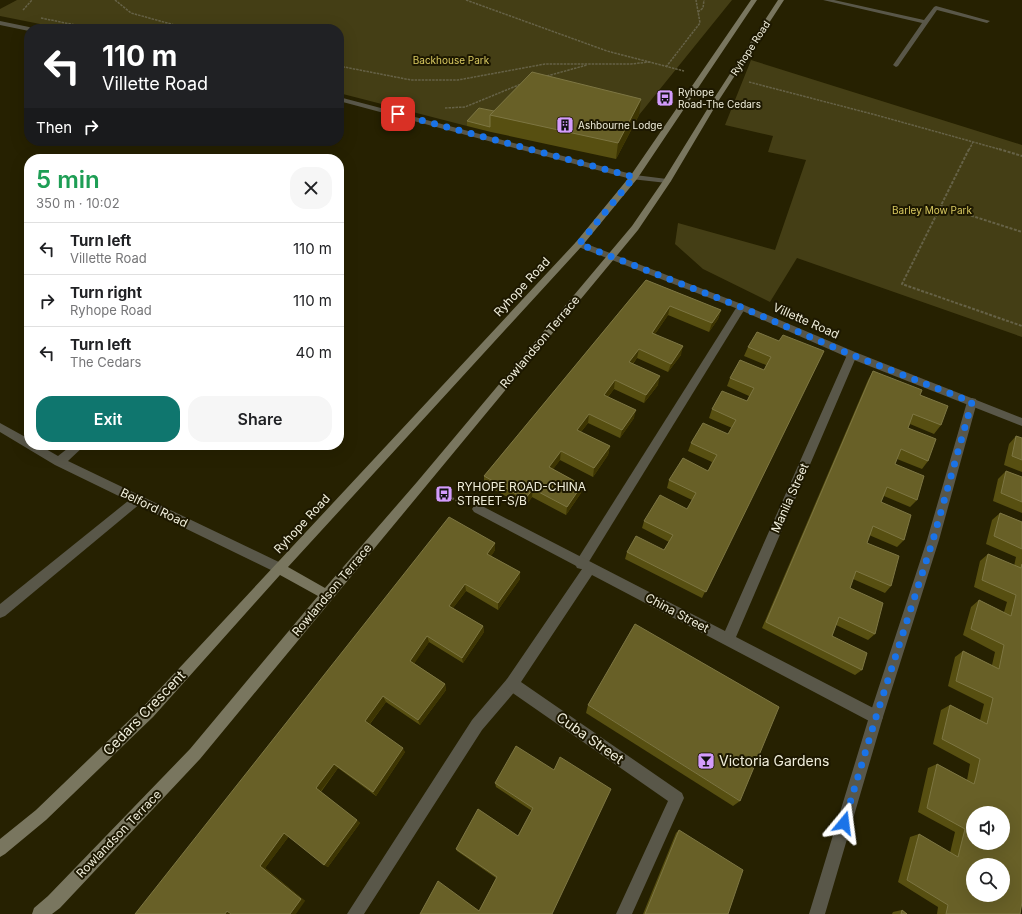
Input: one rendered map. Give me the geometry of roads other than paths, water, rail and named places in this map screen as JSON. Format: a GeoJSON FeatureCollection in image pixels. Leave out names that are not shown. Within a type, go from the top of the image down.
{"type":"FeatureCollection","features":[{"type":"Feature","properties":{"kind":"main road","name":"Ryhope Road"},"geometry":{"type":"LineString","coordinates":[[279,568],[579,244],[634,177],[754,0]]}},
{"type":"Feature","properties":{"kind":"main road","name":"Ryhope Road"},"geometry":{"type":"LineString","coordinates":[[612,256],[635,228],[667,181],[781,0]]}},
{"type":"Feature","properties":{"kind":"main road","name":"Rowlandson Terrace"},"geometry":{"type":"LineString","coordinates":[[40,914],[54,902],[195,754],[327,594],[421,485],[612,256]]}},
{"type":"Feature","properties":{"kind":"main road"},"geometry":{"type":"LineString","coordinates":[[279,568],[327,594]]}},
{"type":"Feature","properties":{"kind":"main road","name":"Cedars Crescent"},"geometry":{"type":"LineString","coordinates":[[0,849],[41,815],[148,712],[279,568]]}},
{"type":"Feature","properties":{"kind":"street"},"geometry":{"type":"LineString","coordinates":[[826,0],[926,22]]}},
{"type":"Feature","properties":{"kind":"street"},"geometry":{"type":"LineString","coordinates":[[896,65],[936,8],[987,21]]}},
{"type":"Feature","properties":{"kind":"street"},"geometry":{"type":"LineString","coordinates":[[0,23],[24,28]]}},
{"type":"Feature","properties":{"kind":"street"},"geometry":{"type":"LineString","coordinates":[[344,100],[591,164],[634,177],[667,181]]}},
{"type":"Feature","properties":{"kind":"street","name":"Villette Road"},"geometry":{"type":"LineString","coordinates":[[579,244],[741,307],[852,355],[1022,422]]}},
{"type":"Feature","properties":{"kind":"street"},"geometry":{"type":"LineString","coordinates":[[355,914],[477,725],[512,684],[586,566],[741,307]]}},
{"type":"Feature","properties":{"kind":"street","name":"Manila Street"},"geometry":{"type":"LineString","coordinates":[[728,640],[852,355]]}},
{"type":"Feature","properties":{"kind":"street"},"geometry":{"type":"LineString","coordinates":[[817,914],[876,717],[933,540],[972,402]]}},
{"type":"Feature","properties":{"kind":"street","name":"Belford Road"},"geometry":{"type":"LineString","coordinates":[[0,427],[24,441]]}},
{"type":"Feature","properties":{"kind":"street","name":"Belford Road"},"geometry":{"type":"LineString","coordinates":[[39,450],[59,462],[279,568]]}},
{"type":"Feature","properties":{"kind":"street"},"geometry":{"type":"LineString","coordinates":[[59,462],[74,450]]}},
{"type":"Feature","properties":{"kind":"street"},"geometry":{"type":"LineString","coordinates":[[0,612],[137,500]]}},
{"type":"Feature","properties":{"kind":"street","name":"China Street"},"geometry":{"type":"LineString","coordinates":[[478,509],[876,717]]}},
{"type":"Feature","properties":{"kind":"street","name":"Cuba Street"},"geometry":{"type":"LineString","coordinates":[[512,684],[677,798],[624,914]]}},
{"type":"Feature","properties":{"kind":"place","name":"Ryhope Road-The Cedars"},"geometry":{"type":"Point","coordinates":[665,98]}},
{"type":"Feature","properties":{"kind":"place","name":"Ashbourne Lodge"},"geometry":{"type":"Point","coordinates":[565,125]}},
{"type":"Feature","properties":{"kind":"place","name":"RYHOPE ROAD-CHINA STREET-S/B"},"geometry":{"type":"Point","coordinates":[444,494]}},
{"type":"Feature","properties":{"kind":"place","name":"Victoria Gardens"},"geometry":{"type":"Point","coordinates":[706,761]}},
{"type":"Feature","properties":{"kind":"park label","name":"Backhouse Park"},"geometry":{"type":"Point","coordinates":[451,60]}},
{"type":"Feature","properties":{"kind":"park label","name":"Barley Mow Park"},"geometry":{"type":"Point","coordinates":[932,210]}}]}
